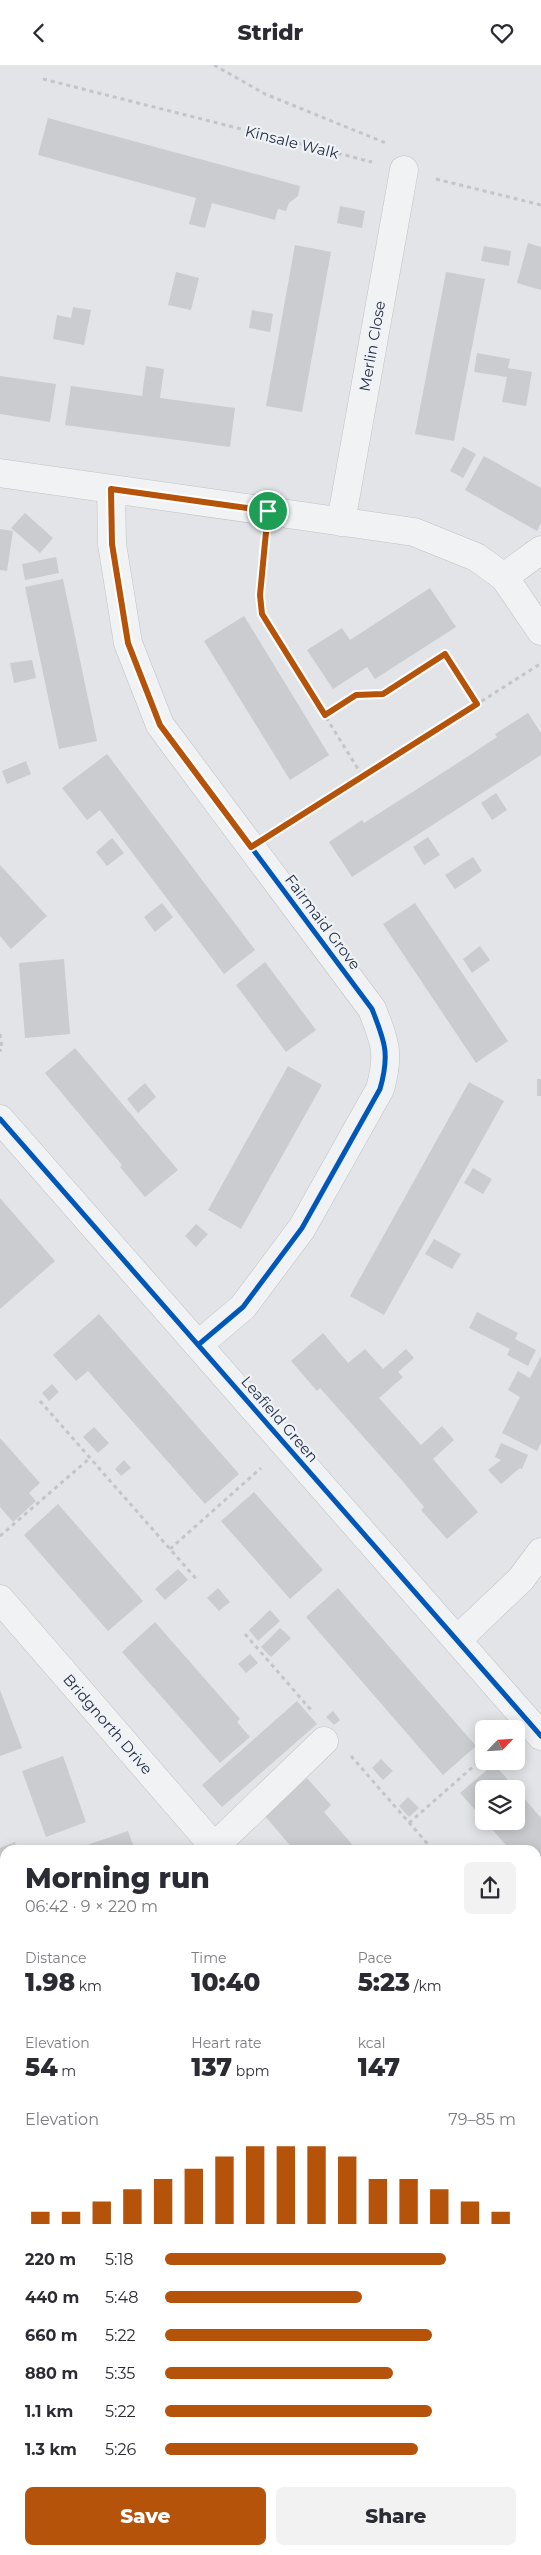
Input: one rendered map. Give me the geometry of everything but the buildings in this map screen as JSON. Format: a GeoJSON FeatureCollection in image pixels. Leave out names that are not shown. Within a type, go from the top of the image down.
{"type":"FeatureCollection","features":[{"type":"Feature","properties":{"kind":"street","name":"Merlin Close"},"geometry":{"type":"LineString","coordinates":[[341,522],[404,170]]}},
{"type":"Feature","properties":{"kind":"street"},"geometry":{"type":"LineString","coordinates":[[0,473],[414,532],[476,557],[504,577],[541,631]]}},
{"type":"Feature","properties":{"kind":"street","name":"Fairmaid Grove"},"geometry":{"type":"LineString","coordinates":[[111,489],[112,544],[128,643],[160,725],[372,1009],[384,1038],[387,1066],[380,1089],[302,1228],[243,1307],[198,1345]]}},
{"type":"Feature","properties":{"kind":"street"},"geometry":{"type":"LineString","coordinates":[[504,577],[541,550]]}},
{"type":"Feature","properties":{"kind":"street","name":"Leafield Green"},"geometry":{"type":"LineString","coordinates":[[0,1119],[541,1736]]}},
{"type":"Feature","properties":{"kind":"street"},"geometry":{"type":"LineString","coordinates":[[457,1640],[521,1579],[541,1552]]}},
{"type":"Feature","properties":{"kind":"street","name":"Bridgnorth Drive"},"geometry":{"type":"LineString","coordinates":[[0,1599],[213,1845]]}},
{"type":"Feature","properties":{"kind":"street"},"geometry":{"type":"LineString","coordinates":[[220,1845],[324,1741]]}},
{"type":"Feature","properties":{"kind":"path"},"geometry":{"type":"LineString","coordinates":[[214,65],[264,94],[388,144],[404,170]]}},
{"type":"Feature","properties":{"kind":"path"},"geometry":{"type":"LineString","coordinates":[[268,511],[260,595],[262,614],[363,777]]}},
{"type":"Feature","properties":{"kind":"path"},"geometry":{"type":"LineString","coordinates":[[325,715],[356,695],[383,694],[445,654],[477,704]]}},
{"type":"Feature","properties":{"kind":"path"},"geometry":{"type":"LineString","coordinates":[[251,847],[541,664]]}},
{"type":"Feature","properties":{"kind":"path"},"geometry":{"type":"LineString","coordinates":[[0,1034],[2,1049],[0,1051]]}},
{"type":"Feature","properties":{"kind":"path"},"geometry":{"type":"LineString","coordinates":[[40,1401],[198,1581]]}},
{"type":"Feature","properties":{"kind":"path"},"geometry":{"type":"LineString","coordinates":[[170,1549],[286,1446]]}},
{"type":"Feature","properties":{"kind":"path"},"geometry":{"type":"LineString","coordinates":[[0,1536],[90,1458]]}},
{"type":"Feature","properties":{"kind":"path"},"geometry":{"type":"LineString","coordinates":[[409,1823],[475,1765]]}},
{"type":"Feature","properties":{"kind":"cycle path"},"geometry":{"type":"LineString","coordinates":[[111,489],[112,544],[128,643],[160,725],[372,1009],[385,1048],[385,1066],[380,1089],[302,1228],[243,1307],[198,1345]]}},
{"type":"Feature","properties":{"kind":"cycle path"},"geometry":{"type":"LineString","coordinates":[[0,1119],[541,1736]]}},
{"type":"Feature","properties":{"kind":"route"},"geometry":{"type":"LineString","coordinates":[[111,489],[268,511],[260,595],[262,614],[325,715],[356,695],[383,694],[445,654],[477,704],[251,847],[160,725],[128,643],[112,544],[111,489]]}}]}
